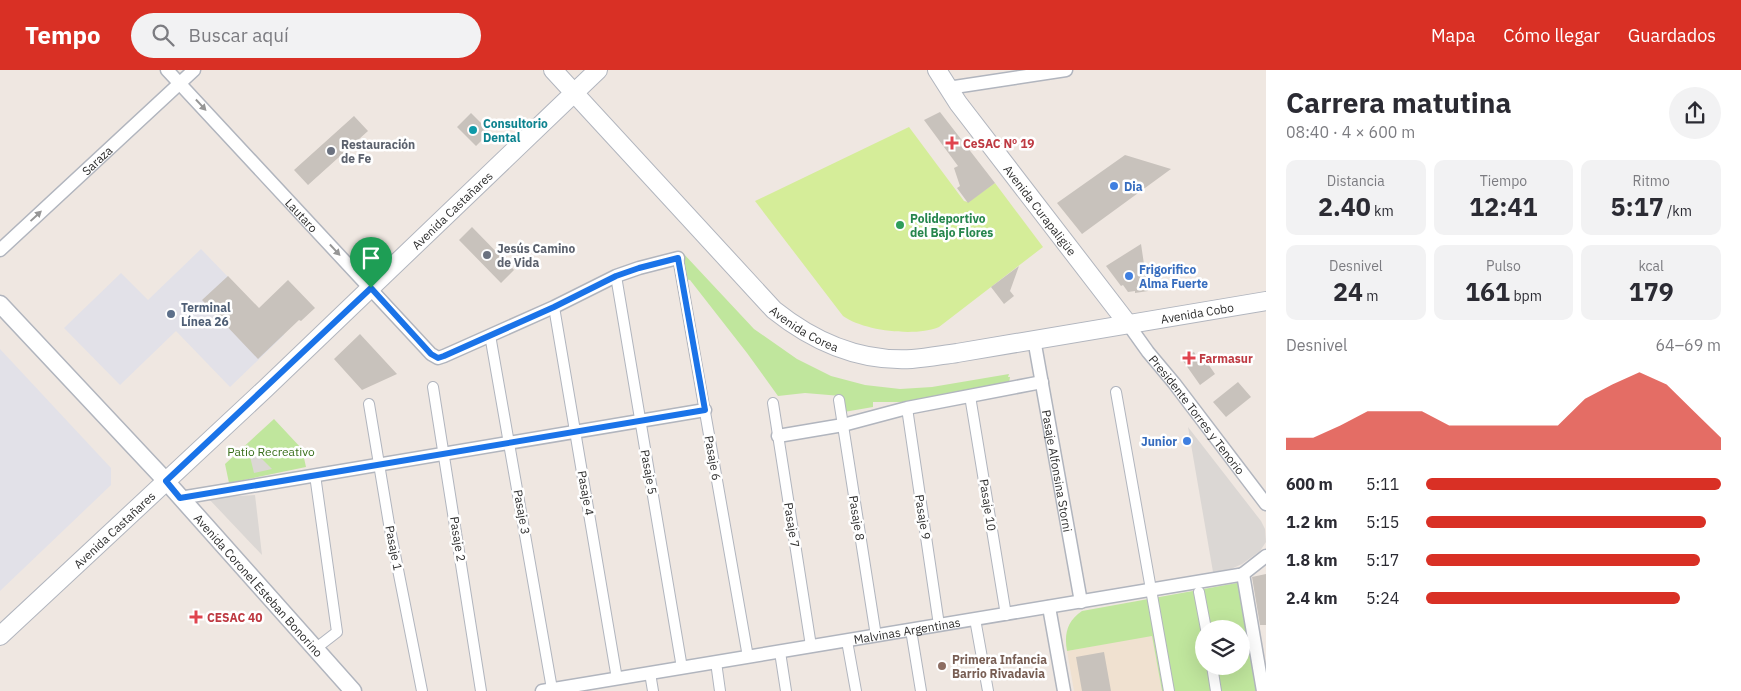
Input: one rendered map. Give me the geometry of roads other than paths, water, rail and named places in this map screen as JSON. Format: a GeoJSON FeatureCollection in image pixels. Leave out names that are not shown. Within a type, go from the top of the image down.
{"type":"FeatureCollection","features":[{"type":"Feature","properties":{"kind":"main road","name":"Avenida Corea"},"geometry":{"type":"LineString","coordinates":[[553,70],[774,310],[792,324],[835,347],[855,354],[911,359],[1128,324]]}},
{"type":"Feature","properties":{"kind":"main road","name":"Avenida Castañares"},"geometry":{"type":"LineString","coordinates":[[0,636],[371,288],[598,70]]}},
{"type":"Feature","properties":{"kind":"main road","name":"Avenida Curapaligüe"},"geometry":{"type":"LineString","coordinates":[[937,70],[948,88],[1128,324]]}},
{"type":"Feature","properties":{"kind":"main road","name":"Avenida Cobo"},"geometry":{"type":"LineString","coordinates":[[1128,324],[1266,301]]}},
{"type":"Feature","properties":{"kind":"street","name":"Lautaro"},"geometry":{"type":"LineString","coordinates":[[167,70],[431,354],[438,358],[490,335]]}},
{"type":"Feature","properties":{"kind":"street","name":"Saraza"},"geometry":{"type":"LineString","coordinates":[[0,250],[194,70]]}},
{"type":"Feature","properties":{"kind":"street"},"geometry":{"type":"LineString","coordinates":[[948,88],[1004,75],[1066,70]]}},
{"type":"Feature","properties":{"kind":"street"},"geometry":{"type":"LineString","coordinates":[[490,335],[554,307],[616,276],[678,258]]}},
{"type":"Feature","properties":{"kind":"street","name":"Pasaje 6"},"geometry":{"type":"LineString","coordinates":[[678,258],[748,657]]}},
{"type":"Feature","properties":{"kind":"street","name":"Pasaje 5"},"geometry":{"type":"LineString","coordinates":[[616,276],[682,668]]}},
{"type":"Feature","properties":{"kind":"street","name":"Avenida Coronel Esteban Bonorino"},"geometry":{"type":"LineString","coordinates":[[0,304],[166,481],[353,691]]}},
{"type":"Feature","properties":{"kind":"street","name":"Pasaje 4"},"geometry":{"type":"LineString","coordinates":[[554,307],[617,679]]}},
{"type":"Feature","properties":{"kind":"street","name":"Presidente Torres y Tenorio"},"geometry":{"type":"LineString","coordinates":[[1128,324],[1266,504]]}},
{"type":"Feature","properties":{"kind":"street","name":"Pasaje 3"},"geometry":{"type":"LineString","coordinates":[[490,335],[509,443],[547,690]]}},
{"type":"Feature","properties":{"kind":"street","name":"Pasaje Alfonsina Storni"},"geometry":{"type":"LineString","coordinates":[[1034,339],[1081,602]]}},
{"type":"Feature","properties":{"kind":"street"},"geometry":{"type":"LineString","coordinates":[[778,436],[843,425],[907,408],[1042,382]]}},
{"type":"Feature","properties":{"kind":"street","name":"Pasaje 2"},"geometry":{"type":"LineString","coordinates":[[433,387],[481,691]]}},
{"type":"Feature","properties":{"kind":"street"},"geometry":{"type":"LineString","coordinates":[[1116,392],[1169,691]]}},
{"type":"Feature","properties":{"kind":"street","name":"Pasaje 10"},"geometry":{"type":"LineString","coordinates":[[970,396],[1006,614]]}},
{"type":"Feature","properties":{"kind":"street","name":"Pasaje 8"},"geometry":{"type":"LineString","coordinates":[[839,400],[876,636]]}},
{"type":"Feature","properties":{"kind":"street","name":"Pasaje 7"},"geometry":{"type":"LineString","coordinates":[[773,403],[811,646]]}},
{"type":"Feature","properties":{"kind":"street","name":"Pasaje 1"},"geometry":{"type":"LineString","coordinates":[[369,404],[422,691]]}},
{"type":"Feature","properties":{"kind":"street","name":"Pasaje 9"},"geometry":{"type":"LineString","coordinates":[[907,408],[940,625]]}},
{"type":"Feature","properties":{"kind":"street"},"geometry":{"type":"LineString","coordinates":[[180,498],[705,410]]}},
{"type":"Feature","properties":{"kind":"street"},"geometry":{"type":"LineString","coordinates":[[315,475],[337,632],[315,649]]}},
{"type":"Feature","properties":{"kind":"street","name":"Malvinas Argentinas"},"geometry":{"type":"LineString","coordinates":[[547,690],[586,687],[650,673],[1242,574],[1266,556]]}},
{"type":"Feature","properties":{"kind":"street"},"geometry":{"type":"LineString","coordinates":[[1242,574],[1263,691]]}},
{"type":"Feature","properties":{"kind":"street"},"geometry":{"type":"LineString","coordinates":[[1200,592],[1205,620]]}},
{"type":"Feature","properties":{"kind":"street"},"geometry":{"type":"LineString","coordinates":[[1048,607],[1064,691]]}},
{"type":"Feature","properties":{"kind":"street"},"geometry":{"type":"LineString","coordinates":[[975,619],[988,691]]}},
{"type":"Feature","properties":{"kind":"street"},"geometry":{"type":"LineString","coordinates":[[911,630],[921,691]]}},
{"type":"Feature","properties":{"kind":"street"},"geometry":{"type":"LineString","coordinates":[[847,640],[856,691]]}},
{"type":"Feature","properties":{"kind":"street"},"geometry":{"type":"LineString","coordinates":[[780,652],[786,691]]}},
{"type":"Feature","properties":{"kind":"street"},"geometry":{"type":"LineString","coordinates":[[716,662],[720,691]]}},
{"type":"Feature","properties":{"kind":"street"},"geometry":{"type":"LineString","coordinates":[[650,673],[652,691]]}},
{"type":"Feature","properties":{"kind":"street"},"geometry":{"type":"LineString","coordinates":[[1213,675],[1216,691]]}},
{"type":"Feature","properties":{"kind":"place","name":"Consultorio Dental"},"geometry":{"type":"Point","coordinates":[473,130]}},
{"type":"Feature","properties":{"kind":"place","name":"CeSAC Nº 19"},"geometry":{"type":"Point","coordinates":[952,143]}},
{"type":"Feature","properties":{"kind":"place","name":"Restauración de Fe"},"geometry":{"type":"Point","coordinates":[331,151]}},
{"type":"Feature","properties":{"kind":"place","name":"Dia"},"geometry":{"type":"Point","coordinates":[1114,186]}},
{"type":"Feature","properties":{"kind":"place","name":"Polideportivo del Bajo Flores"},"geometry":{"type":"Point","coordinates":[900,225]}},
{"type":"Feature","properties":{"kind":"place","name":"Jesús Camino de Vida"},"geometry":{"type":"Point","coordinates":[487,255]}},
{"type":"Feature","properties":{"kind":"place","name":"Frigorifico Alma Fuerte"},"geometry":{"type":"Point","coordinates":[1129,276]}},
{"type":"Feature","properties":{"kind":"place","name":"Terminal Línea 26"},"geometry":{"type":"Point","coordinates":[171,314]}},
{"type":"Feature","properties":{"kind":"place","name":"Farmasur"},"geometry":{"type":"Point","coordinates":[1189,358]}},
{"type":"Feature","properties":{"kind":"place","name":"Junior"},"geometry":{"type":"Point","coordinates":[1187,441]}},
{"type":"Feature","properties":{"kind":"place","name":"CESAC 40"},"geometry":{"type":"Point","coordinates":[196,617]}},
{"type":"Feature","properties":{"kind":"place","name":"Primera Infancia Barrio Rivadavia"},"geometry":{"type":"Point","coordinates":[942,666]}},
{"type":"Feature","properties":{"kind":"park label","name":"Patio Recreativo"},"geometry":{"type":"Point","coordinates":[271,451]}}]}
